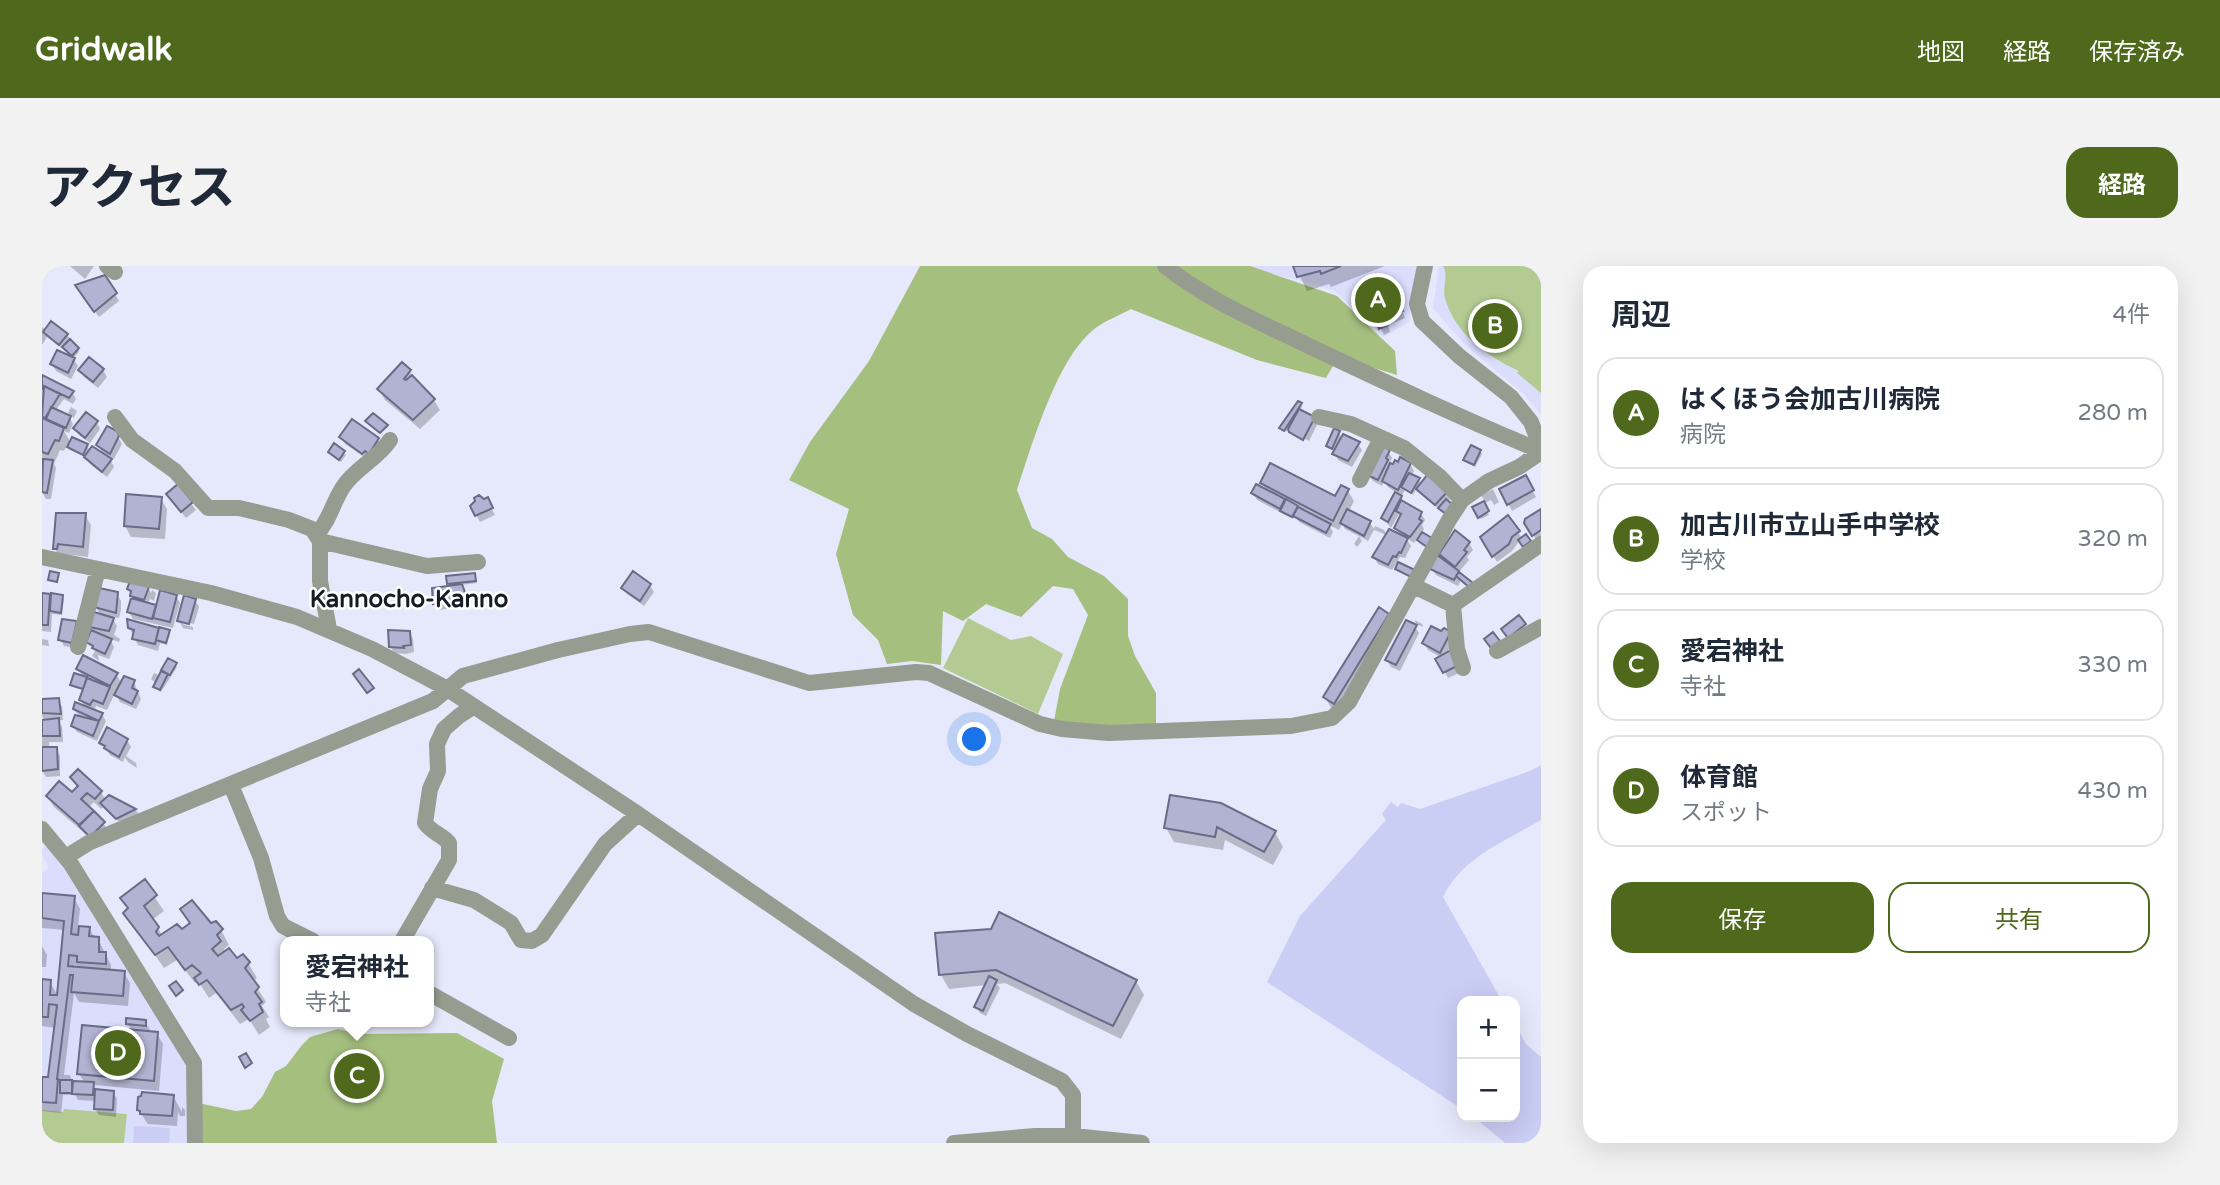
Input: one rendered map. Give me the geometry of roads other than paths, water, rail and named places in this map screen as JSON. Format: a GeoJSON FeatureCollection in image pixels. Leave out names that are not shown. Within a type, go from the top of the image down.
{"type":"FeatureCollection","features":[{"type":"Feature","properties":{"kind":"street"},"geometry":{"type":"LineString","coordinates":[[1165,266],[1185,282],[1226,307],[1461,418],[1541,450]]}},
{"type":"Feature","properties":{"kind":"street"},"geometry":{"type":"LineString","coordinates":[[1425,266],[1417,304],[1422,321],[1459,356],[1511,397],[1531,422],[1541,450]]}},
{"type":"Feature","properties":{"kind":"street"},"geometry":{"type":"LineString","coordinates":[[1319,416],[1351,424],[1404,448],[1440,477],[1462,500]]}},
{"type":"Feature","properties":{"kind":"street"},"geometry":{"type":"LineString","coordinates":[[115,417],[132,440],[175,471],[208,508],[239,508],[312,529],[318,538],[320,581],[329,629]]}},
{"type":"Feature","properties":{"kind":"street"},"geometry":{"type":"LineString","coordinates":[[1360,480],[1381,438]]}},
{"type":"Feature","properties":{"kind":"street"},"geometry":{"type":"LineString","coordinates":[[318,538],[343,488],[390,440]]}},
{"type":"Feature","properties":{"kind":"street"},"geometry":{"type":"LineString","coordinates":[[66,857],[90,842],[433,701],[463,677],[630,634],[649,632],[809,682],[929,673],[1040,724],[1062,729],[1109,733],[1291,726],[1332,718],[1349,702],[1462,500],[1489,481],[1519,467],[1541,450]]}},
{"type":"Feature","properties":{"kind":"street"},"geometry":{"type":"LineString","coordinates":[[318,538],[427,566],[478,562]]}},
{"type":"Feature","properties":{"kind":"street"},"geometry":{"type":"LineString","coordinates":[[1453,605],[1541,544]]}},
{"type":"Feature","properties":{"kind":"street"},"geometry":{"type":"LineString","coordinates":[[42,557],[212,593],[297,617],[329,629],[446,688],[638,814],[914,1004],[1062,1082],[1073,1095],[1073,1136]]}},
{"type":"Feature","properties":{"kind":"street"},"geometry":{"type":"LineString","coordinates":[[78,646],[98,569]]}},
{"type":"Feature","properties":{"kind":"street"},"geometry":{"type":"LineString","coordinates":[[1414,586],[1453,605]]}},
{"type":"Feature","properties":{"kind":"street"},"geometry":{"type":"LineString","coordinates":[[1453,605],[1457,649],[1463,668]]}},
{"type":"Feature","properties":{"kind":"street"},"geometry":{"type":"LineString","coordinates":[[1497,651],[1541,627]]}},
{"type":"Feature","properties":{"kind":"street"},"geometry":{"type":"LineString","coordinates":[[405,936],[449,860],[449,843],[442,835],[431,831],[425,823],[430,789],[438,771],[437,744],[444,729],[474,706]]}},
{"type":"Feature","properties":{"kind":"street"},"geometry":{"type":"LineString","coordinates":[[231,785],[261,859],[277,916],[283,926],[303,936]]}},
{"type":"Feature","properties":{"kind":"street"},"geometry":{"type":"LineString","coordinates":[[432,888],[474,900],[511,923],[522,940],[533,941],[542,934],[605,844],[638,814]]}},
{"type":"Feature","properties":{"kind":"street"},"geometry":{"type":"LineString","coordinates":[[42,829],[66,857],[194,1063],[195,1143]]}},
{"type":"Feature","properties":{"kind":"street"},"geometry":{"type":"LineString","coordinates":[[434,997],[485,1034],[509,1038]]}},
{"type":"Feature","properties":{"kind":"street"},"geometry":{"type":"LineString","coordinates":[[954,1143],[1001,1137],[1073,1136],[1142,1143]]}},
{"type":"Feature","properties":{"kind":"place","name":"はくほう会加古川病院"},"geometry":{"type":"Point","coordinates":[1378,300]}},
{"type":"Feature","properties":{"kind":"place","name":"加古川市立山手中学校"},"geometry":{"type":"Point","coordinates":[1495,326]}},
{"type":"Feature","properties":{"kind":"place","name":"体育館"},"geometry":{"type":"Point","coordinates":[118,1053]}},
{"type":"Feature","properties":{"kind":"place","name":"愛宕神社"},"geometry":{"type":"Point","coordinates":[357,1076]}},
{"type":"Feature","properties":{"kind":"district","name":"Kannocho-Kanno"},"geometry":{"type":"Point","coordinates":[409,599]}}]}
